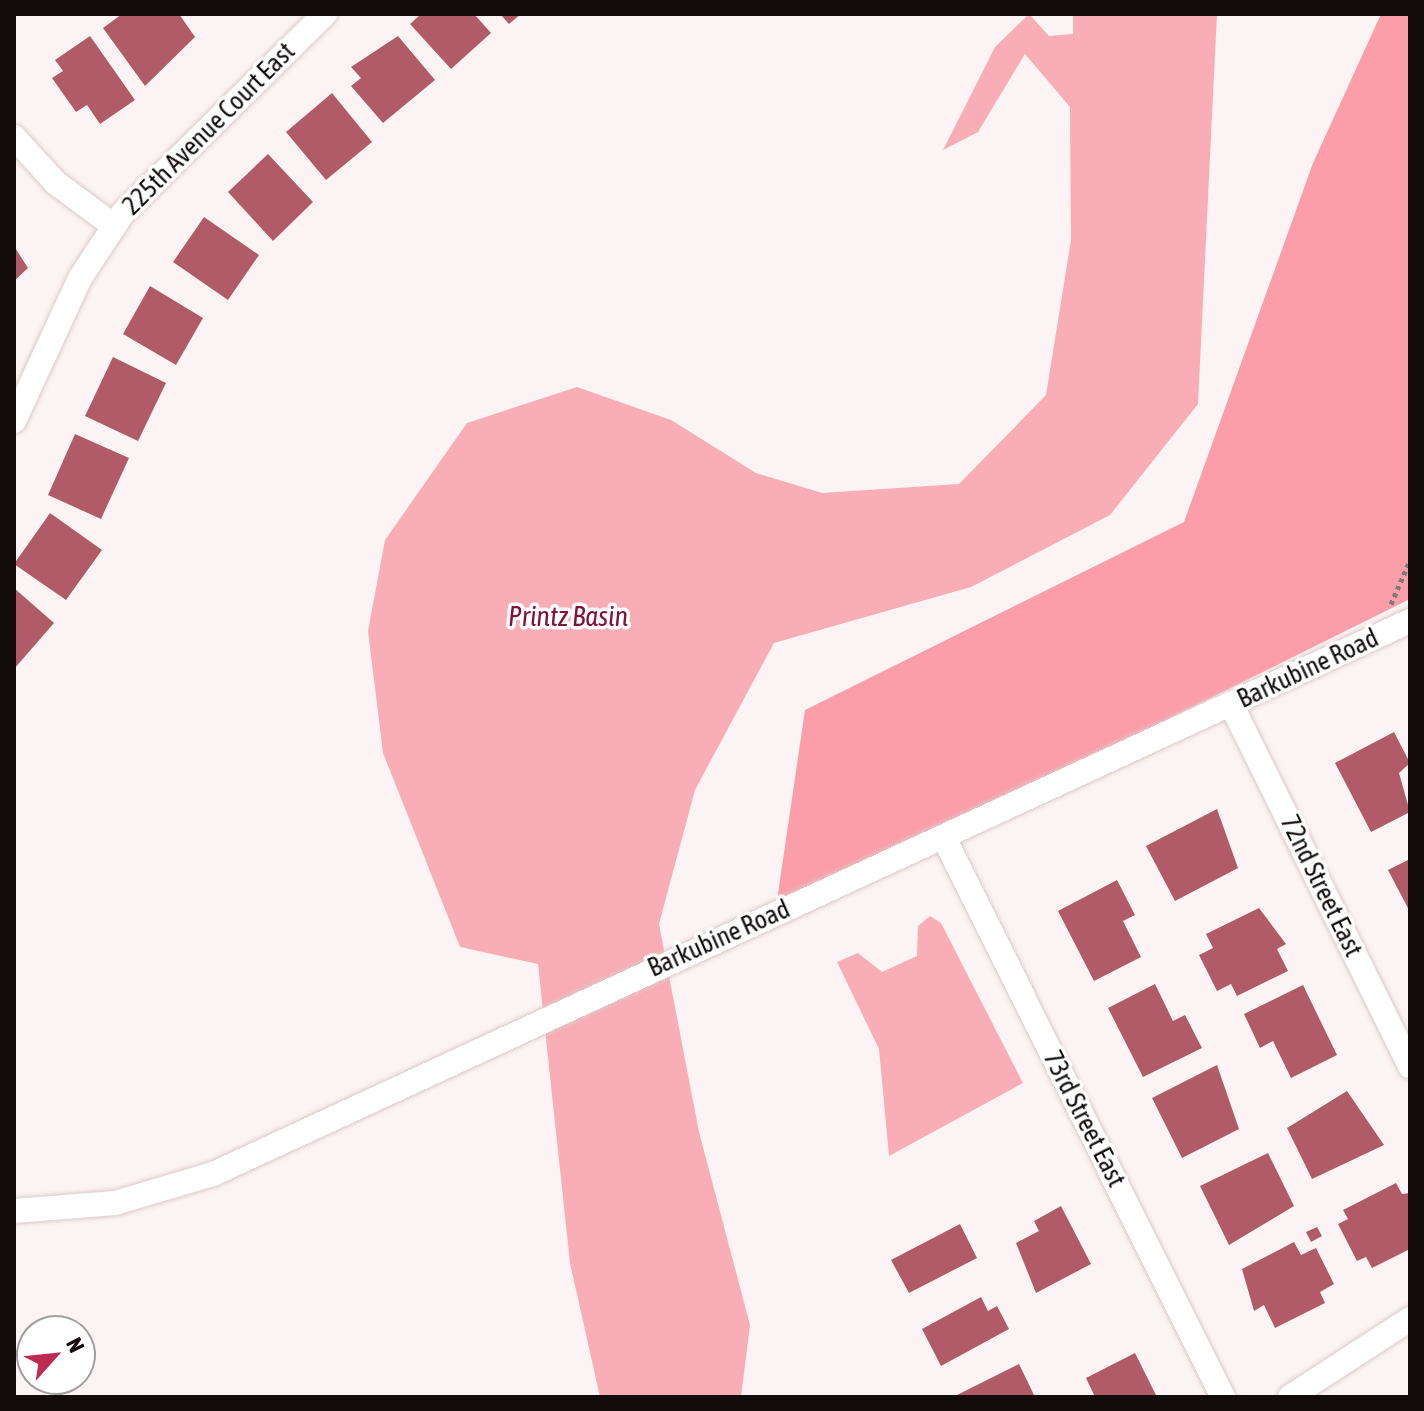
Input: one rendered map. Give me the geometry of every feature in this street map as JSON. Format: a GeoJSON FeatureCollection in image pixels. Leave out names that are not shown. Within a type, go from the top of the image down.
{"type":"FeatureCollection","features":[{"type":"Feature","properties":{"kind":"street","name":"225th Avenue Court East"},"geometry":{"type":"LineString","coordinates":[[14,421],[73,292],[114,226],[200,131],[325,14]]}},
{"type":"Feature","properties":{"kind":"street"},"geometry":{"type":"LineString","coordinates":[[14,137],[56,183],[114,226]]}},
{"type":"Feature","properties":{"kind":"street","name":"Barkubine Road"},"geometry":{"type":"LineString","coordinates":[[14,1211],[115,1203],[213,1174],[498,1038],[945,840],[1410,621]]}},
{"type":"Feature","properties":{"kind":"street","name":"72nd Street East"},"geometry":{"type":"LineString","coordinates":[[1232,706],[1410,1066]]}},
{"type":"Feature","properties":{"kind":"street","name":"73rd Street East"},"geometry":{"type":"LineString","coordinates":[[945,840],[1223,1397]]}},
{"type":"Feature","properties":{"kind":"street"},"geometry":{"type":"LineString","coordinates":[[1290,1397],[1410,1319]]}},
{"type":"Feature","properties":{"kind":"shaded area"},"geometry":{"type":"Polygon","coordinates":[[[1381,14],[1410,14],[1410,599],[775,914],[805,710],[1184,522],[1313,163],[1381,14]]]}},
{"type":"Feature","properties":{"kind":"water","name":"Printz Basin"},"geometry":{"type":"Polygon","coordinates":[[[1029,14],[1049,36],[1073,34],[1073,14],[1217,14],[1198,404],[1110,515],[971,587],[774,643],[695,790],[659,924],[699,1132],[750,1325],[741,1397],[600,1397],[570,1263],[538,964],[460,947],[383,753],[368,631],[385,540],[467,423],[577,387],[671,420],[756,473],[822,493],[959,484],[1046,395],[1071,240],[1070,107],[1025,54],[978,132],[943,150],[995,47],[1029,14]]]}},
{"type":"Feature","properties":{"kind":"water"},"geometry":{"type":"Polygon","coordinates":[[[930,916],[941,923],[1023,1083],[889,1156],[879,1049],[837,962],[858,953],[882,972],[917,956],[918,926],[930,916]]]}},
{"type":"Feature","properties":{"kind":"building"},"geometry":{"type":"Polygon","coordinates":[[[122,14],[179,14],[195,37],[145,86],[103,28],[122,14]]]}},
{"type":"Feature","properties":{"kind":"building"},"geometry":{"type":"Polygon","coordinates":[[[421,14],[474,14],[491,33],[451,69],[410,24],[421,14]]]}},
{"type":"Feature","properties":{"kind":"building"},"geometry":{"type":"Polygon","coordinates":[[[500,14],[521,14],[509,24],[500,14]]]}},
{"type":"Feature","properties":{"kind":"building"},"geometry":{"type":"Polygon","coordinates":[[[90,36],[135,100],[100,124],[87,105],[76,112],[52,78],[63,71],[55,60],[90,36]]]}},
{"type":"Feature","properties":{"kind":"building"},"geometry":{"type":"Polygon","coordinates":[[[398,36],[435,80],[383,123],[351,86],[361,78],[351,67],[398,36]]]}},
{"type":"Feature","properties":{"kind":"building"},"geometry":{"type":"Polygon","coordinates":[[[332,93],[372,142],[326,180],[286,132],[332,93]]]}},
{"type":"Feature","properties":{"kind":"building"},"geometry":{"type":"Polygon","coordinates":[[[268,154],[313,202],[273,241],[228,192],[268,154]]]}},
{"type":"Feature","properties":{"kind":"building"},"geometry":{"type":"Polygon","coordinates":[[[204,217],[259,255],[228,300],[173,262],[204,217]]]}},
{"type":"Feature","properties":{"kind":"building"},"geometry":{"type":"Polygon","coordinates":[[[14,246],[28,268],[14,281],[14,246]]]}},
{"type":"Feature","properties":{"kind":"building"},"geometry":{"type":"Polygon","coordinates":[[[150,286],[203,318],[176,365],[123,334],[150,286]]]}},
{"type":"Feature","properties":{"kind":"building"},"geometry":{"type":"Polygon","coordinates":[[[113,357],[166,383],[138,441],[85,416],[113,357]]]}},
{"type":"Feature","properties":{"kind":"building"},"geometry":{"type":"Polygon","coordinates":[[[75,434],[129,458],[101,519],[48,495],[75,434]]]}},
{"type":"Feature","properties":{"kind":"building"},"geometry":{"type":"Polygon","coordinates":[[[50,513],[102,550],[66,600],[14,564],[50,513]]]}},
{"type":"Feature","properties":{"kind":"building"},"geometry":{"type":"Polygon","coordinates":[[[14,588],[54,623],[14,669],[14,588]]]}},
{"type":"Feature","properties":{"kind":"building"},"geometry":{"type":"Polygon","coordinates":[[[1394,732],[1410,763],[1399,773],[1410,812],[1371,832],[1335,763],[1394,732]]]}},
{"type":"Feature","properties":{"kind":"building"},"geometry":{"type":"Polygon","coordinates":[[[1217,809],[1238,868],[1175,901],[1146,846],[1217,809]]]}},
{"type":"Feature","properties":{"kind":"building"},"geometry":{"type":"Polygon","coordinates":[[[1410,859],[1410,912],[1388,870],[1410,859]]]}},
{"type":"Feature","properties":{"kind":"building"},"geometry":{"type":"Polygon","coordinates":[[[1117,880],[1135,915],[1123,921],[1141,957],[1094,981],[1058,911],[1117,880]]]}},
{"type":"Feature","properties":{"kind":"building"},"geometry":{"type":"Polygon","coordinates":[[[1259,908],[1286,944],[1277,949],[1288,971],[1237,996],[1231,984],[1217,991],[1199,955],[1213,948],[1206,934],[1259,908]]]}},
{"type":"Feature","properties":{"kind":"building"},"geometry":{"type":"Polygon","coordinates":[[[1155,984],[1173,1021],[1185,1015],[1202,1048],[1143,1077],[1108,1008],[1155,984]]]}},
{"type":"Feature","properties":{"kind":"building"},"geometry":{"type":"Polygon","coordinates":[[[1303,985],[1337,1055],[1291,1078],[1273,1041],[1260,1048],[1244,1014],[1303,985]]]}},
{"type":"Feature","properties":{"kind":"building"},"geometry":{"type":"Polygon","coordinates":[[[1217,1065],[1239,1129],[1182,1158],[1152,1098],[1217,1065]]]}},
{"type":"Feature","properties":{"kind":"building"},"geometry":{"type":"Polygon","coordinates":[[[1347,1091],[1384,1145],[1312,1179],[1287,1128],[1347,1091]]]}},
{"type":"Feature","properties":{"kind":"building"},"geometry":{"type":"Polygon","coordinates":[[[1268,1153],[1294,1206],[1229,1245],[1200,1186],[1268,1153]]]}},
{"type":"Feature","properties":{"kind":"building"},"geometry":{"type":"Polygon","coordinates":[[[1396,1183],[1402,1194],[1410,1193],[1410,1249],[1372,1268],[1366,1257],[1357,1261],[1338,1224],[1348,1219],[1343,1210],[1396,1183]]]}},
{"type":"Feature","properties":{"kind":"building"},"geometry":{"type":"Polygon","coordinates":[[[1061,1206],[1091,1264],[1036,1293],[1016,1243],[1039,1231],[1034,1221],[1061,1206]]]}},
{"type":"Feature","properties":{"kind":"building"},"geometry":{"type":"Polygon","coordinates":[[[960,1224],[977,1258],[909,1293],[891,1260],[960,1224]]]}},
{"type":"Feature","properties":{"kind":"building"},"geometry":{"type":"Polygon","coordinates":[[[1317,1227],[1322,1236],[1311,1242],[1306,1232],[1317,1227]]]}},
{"type":"Feature","properties":{"kind":"building"},"geometry":{"type":"Polygon","coordinates":[[[1294,1242],[1301,1255],[1316,1248],[1334,1284],[1320,1292],[1325,1303],[1275,1328],[1264,1305],[1254,1311],[1242,1269],[1294,1242]]]}},
{"type":"Feature","properties":{"kind":"building"},"geometry":{"type":"Polygon","coordinates":[[[981,1297],[988,1311],[997,1306],[1009,1329],[941,1366],[922,1329],[981,1297]]]}},
{"type":"Feature","properties":{"kind":"building"},"geometry":{"type":"Polygon","coordinates":[[[1135,1353],[1157,1397],[1095,1397],[1086,1378],[1135,1353]]]}},
{"type":"Feature","properties":{"kind":"building"},"geometry":{"type":"Polygon","coordinates":[[[1019,1364],[1035,1397],[953,1397],[1019,1364]]]}}]}
